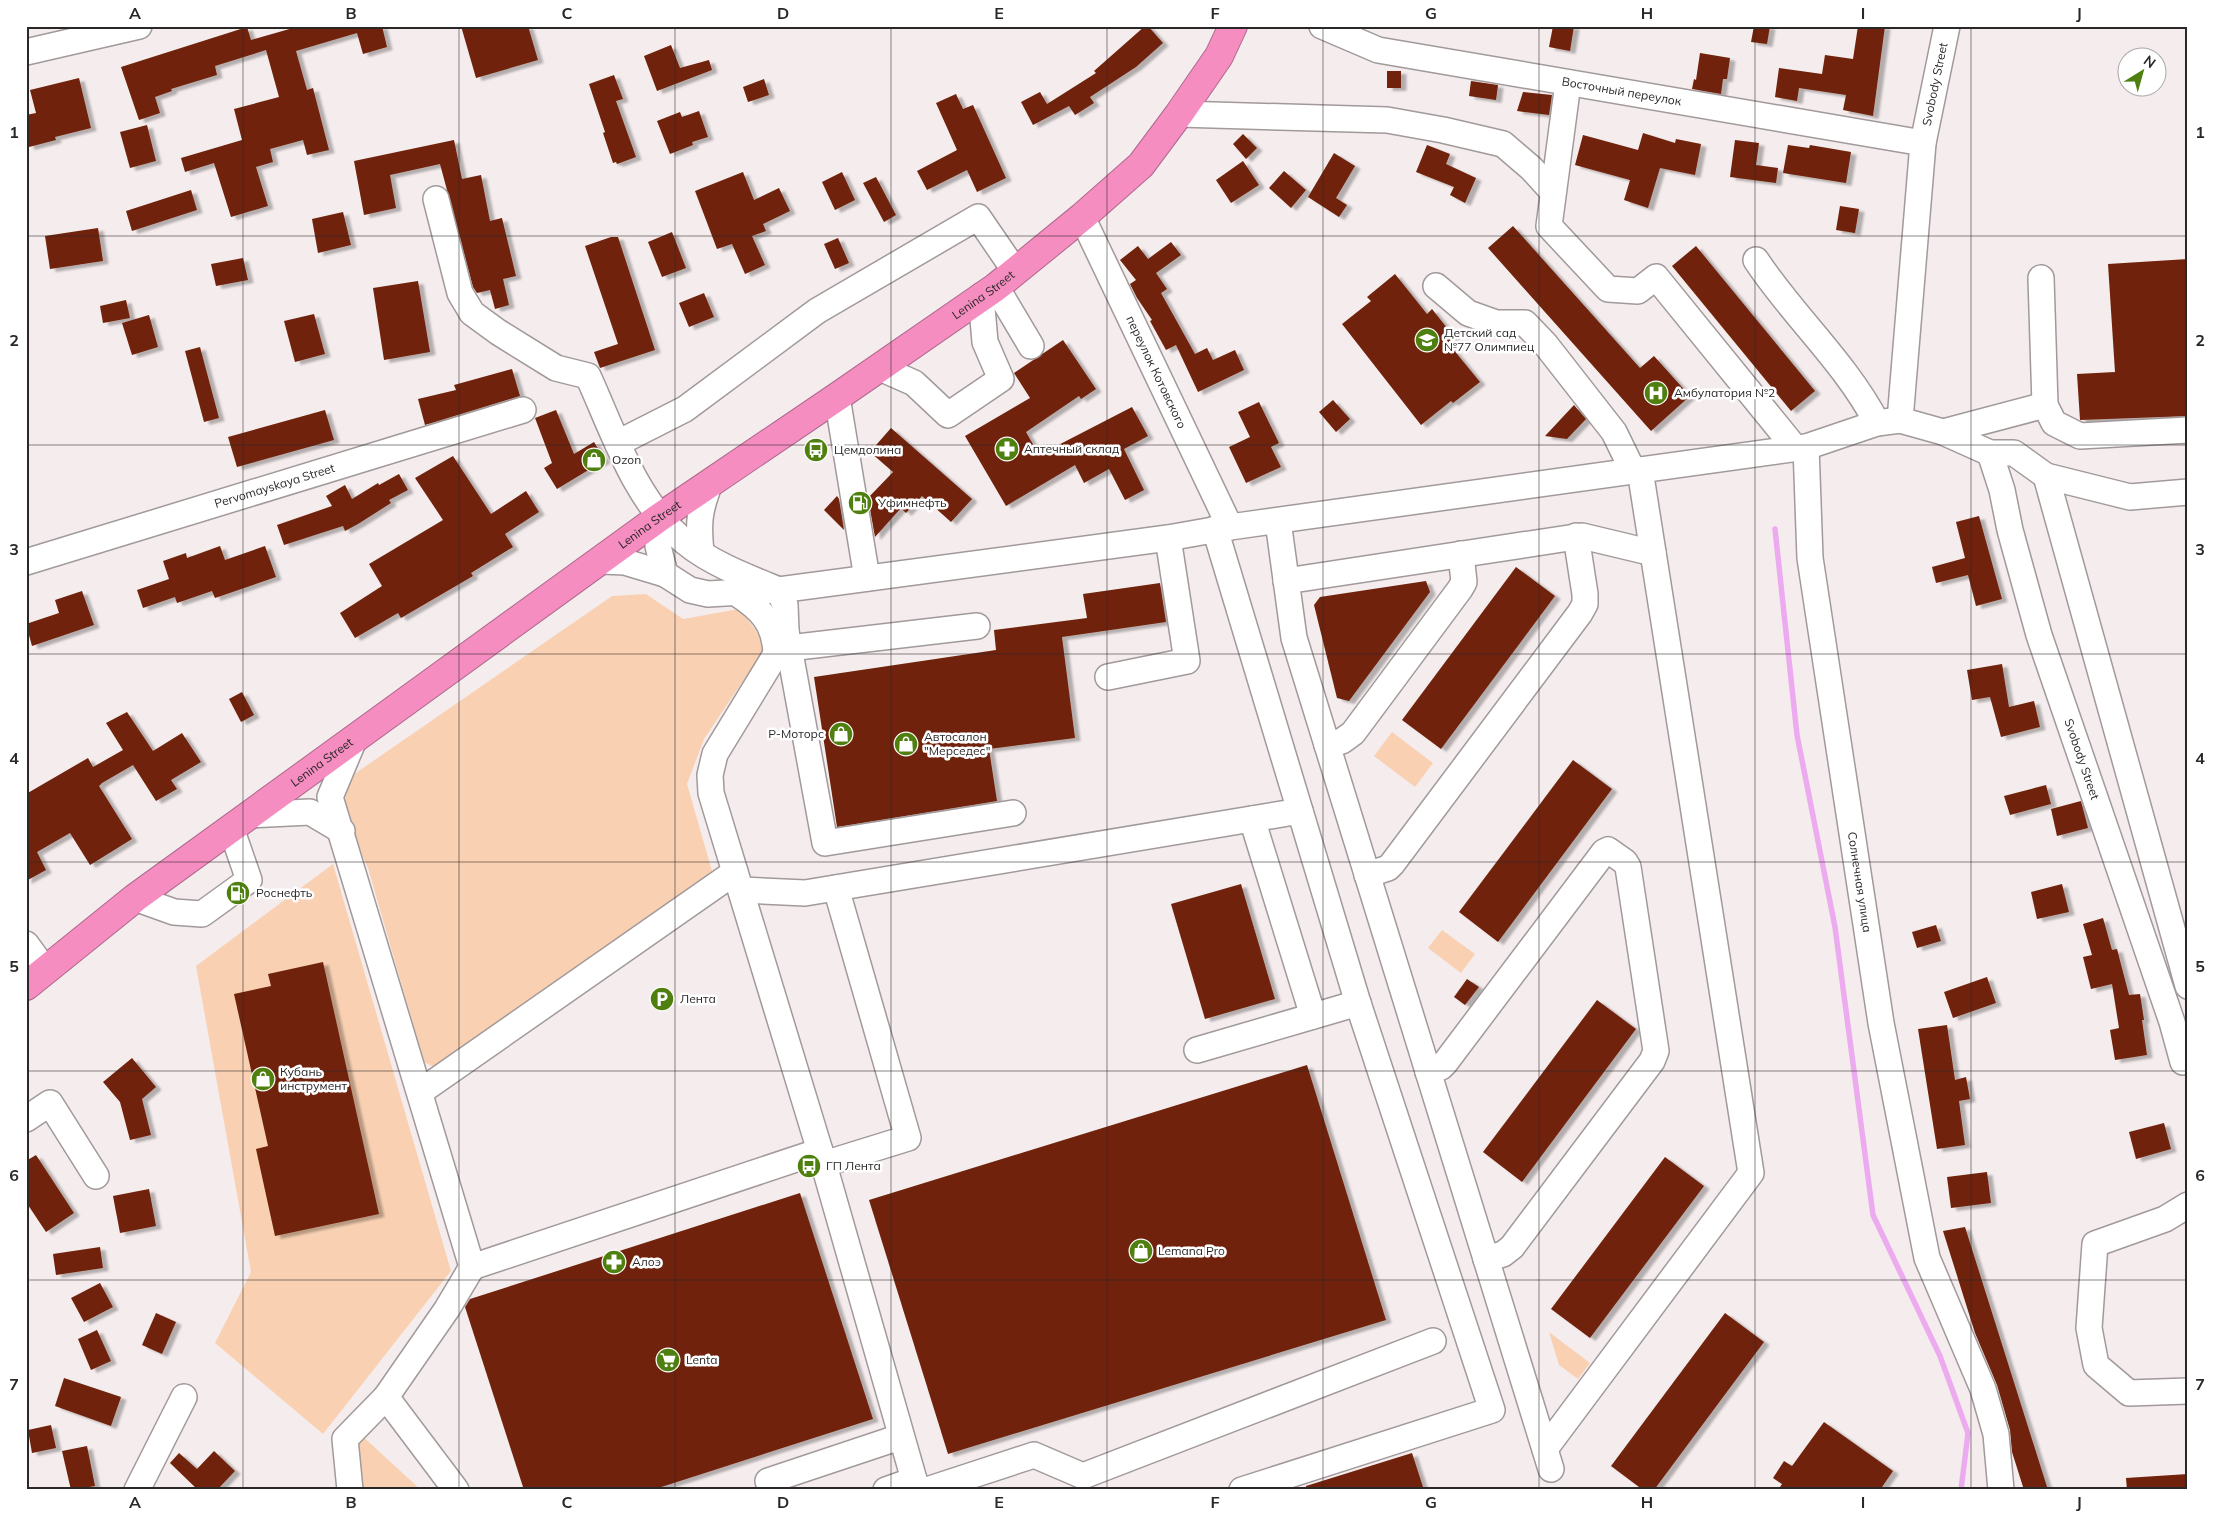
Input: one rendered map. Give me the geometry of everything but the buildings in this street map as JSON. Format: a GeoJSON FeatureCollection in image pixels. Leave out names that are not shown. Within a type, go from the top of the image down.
{"type":"FeatureCollection","features":[{"type":"Feature","properties":{"kind":"highway","name":"Lenina Street"},"geometry":{"type":"LineString","coordinates":[[36,978],[135,898],[602,561],[660,517],[837,398],[997,285],[1082,217],[1141,165],[1219,56],[1233,26]]}},
{"type":"Feature","properties":{"kind":"street"},"geometry":{"type":"LineString","coordinates":[[26,52],[138,26]]}},
{"type":"Feature","properties":{"kind":"street","name":"Восточный переулок"},"geometry":{"type":"LineString","coordinates":[[1322,26],[1378,50],[1923,143]]}},
{"type":"Feature","properties":{"kind":"street","name":"Svobody Street"},"geometry":{"type":"LineString","coordinates":[[1889,422],[1923,143],[1947,26]]}},
{"type":"Feature","properties":{"kind":"street"},"geometry":{"type":"LineString","coordinates":[[1568,83],[1549,226],[1608,289],[1638,291],[1656,277],[1800,447]]}},
{"type":"Feature","properties":{"kind":"street"},"geometry":{"type":"LineString","coordinates":[[1179,114],[1387,120],[1443,130],[1503,144],[1553,192]]}},
{"type":"Feature","properties":{"kind":"street"},"geometry":{"type":"LineString","coordinates":[[436,198],[460,293],[472,313],[498,332],[556,368],[588,376],[632,473],[660,517],[686,543],[700,552],[740,575],[779,590],[785,605],[783,644],[825,843],[1013,813]]}},
{"type":"Feature","properties":{"kind":"street"},"geometry":{"type":"LineString","coordinates":[[618,443],[685,409],[816,311],[978,217],[997,285],[1031,346]]}},
{"type":"Feature","properties":{"kind":"street","name":"переулок Котовского"},"geometry":{"type":"LineString","coordinates":[[1082,217],[1223,528],[1300,811],[1358,1003],[1492,1410],[1242,1490]]}},
{"type":"Feature","properties":{"kind":"street"},"geometry":{"type":"LineString","coordinates":[[1756,260],[1775,289],[1863,396],[1889,422]]}},
{"type":"Feature","properties":{"kind":"street"},"geometry":{"type":"LineString","coordinates":[[2040,278],[2045,404],[2054,423],[2080,436],[2188,430]]}},
{"type":"Feature","properties":{"kind":"street"},"geometry":{"type":"LineString","coordinates":[[880,368],[914,383],[948,415],[1001,379],[985,342],[997,285]]}},
{"type":"Feature","properties":{"kind":"street"},"geometry":{"type":"LineString","coordinates":[[1278,520],[1294,638],[1548,1459],[1751,1173],[1653,553],[1637,470],[1614,432],[1546,345],[1525,323],[1496,323],[1468,313],[1436,286]]}},
{"type":"Feature","properties":{"kind":"street"},"geometry":{"type":"LineString","coordinates":[[837,398],[867,578]]}},
{"type":"Feature","properties":{"kind":"street"},"geometry":{"type":"LineString","coordinates":[[1943,432],[2045,404]]}},
{"type":"Feature","properties":{"kind":"street","name":"Pervomayskaya Street"},"geometry":{"type":"LineString","coordinates":[[26,562],[523,410]]}},
{"type":"Feature","properties":{"kind":"street"},"geometry":{"type":"LineString","coordinates":[[602,561],[625,562],[665,574],[690,590],[708,594],[779,590],[1168,538],[1278,520],[1800,447],[1889,422],[1943,432],[1990,453],[2014,453],[2046,476],[2130,497],[2188,492]]}},
{"type":"Feature","properties":{"kind":"street","name":"Солнечная улица"},"geometry":{"type":"LineString","coordinates":[[1800,447],[1811,567],[1881,1023],[1927,1258],[1982,1389],[1996,1434],[2001,1490]]}},
{"type":"Feature","properties":{"kind":"street","name":"Svobody Street"},"geometry":{"type":"LineString","coordinates":[[1990,453],[2002,490],[2010,530],[2039,635],[2172,1022],[2183,1062]]}},
{"type":"Feature","properties":{"kind":"street"},"geometry":{"type":"LineString","coordinates":[[2046,476],[2188,986]]}},
{"type":"Feature","properties":{"kind":"street"},"geometry":{"type":"LineString","coordinates":[[700,552],[698,524],[702,503],[710,483]]}},
{"type":"Feature","properties":{"kind":"street"},"geometry":{"type":"LineString","coordinates":[[660,517],[658,546],[665,574]]}},
{"type":"Feature","properties":{"kind":"street"},"geometry":{"type":"LineString","coordinates":[[1286,580],[1576,536],[1653,553]]}},
{"type":"Feature","properties":{"kind":"street"},"geometry":{"type":"LineString","coordinates":[[1367,875],[1388,868],[1392,864],[1580,613],[1585,604],[1586,594],[1576,536]]}},
{"type":"Feature","properties":{"kind":"street"},"geometry":{"type":"LineString","coordinates":[[1108,677],[1187,661],[1168,538]]}},
{"type":"Feature","properties":{"kind":"street"},"geometry":{"type":"LineString","coordinates":[[1327,745],[1348,738],[1353,733],[1460,589],[1464,582],[1461,554]]}},
{"type":"Feature","properties":{"kind":"street"},"geometry":{"type":"LineString","coordinates":[[736,592],[753,604],[767,620],[775,637],[783,644],[977,626]]}},
{"type":"Feature","properties":{"kind":"street"},"geometry":{"type":"LineString","coordinates":[[783,644],[715,754],[710,775],[711,792],[822,1158],[900,1437],[919,1487]]}},
{"type":"Feature","properties":{"kind":"street"},"geometry":{"type":"LineString","coordinates":[[352,742],[330,797],[342,831],[472,1267]]}},
{"type":"Feature","properties":{"kind":"street"},"geometry":{"type":"LineString","coordinates":[[420,1092],[738,881],[805,893],[1300,811]]}},
{"type":"Feature","properties":{"kind":"street"},"geometry":{"type":"LineString","coordinates":[[135,898],[174,912],[202,914],[249,880],[240,821],[310,812],[342,831]]}},
{"type":"Feature","properties":{"kind":"street"},"geometry":{"type":"LineString","coordinates":[[1252,819],[1313,1016]]}},
{"type":"Feature","properties":{"kind":"street"},"geometry":{"type":"LineString","coordinates":[[1428,1072],[1441,1067],[1445,1063],[1604,852],[1608,850],[1625,862],[1628,866],[1656,1051],[1652,1061],[1512,1247],[1502,1254],[1486,1259]]}},
{"type":"Feature","properties":{"kind":"street"},"geometry":{"type":"LineString","coordinates":[[350,1490],[344,1439],[386,1397],[447,1309],[472,1267],[822,1158],[908,1138],[836,888]]}},
{"type":"Feature","properties":{"kind":"street"},"geometry":{"type":"LineString","coordinates":[[26,944],[36,978]]}},
{"type":"Feature","properties":{"kind":"street"},"geometry":{"type":"LineString","coordinates":[[1197,1050],[1358,1003]]}},
{"type":"Feature","properties":{"kind":"street"},"geometry":{"type":"LineString","coordinates":[[26,1119],[50,1103],[96,1176]]}},
{"type":"Feature","properties":{"kind":"street"},"geometry":{"type":"LineString","coordinates":[[2188,1205],[2165,1219],[2094,1244],[2089,1328],[2096,1365],[2129,1393],[2188,1391]]}},
{"type":"Feature","properties":{"kind":"street"},"geometry":{"type":"LineString","coordinates":[[886,1490],[919,1487],[1034,1455],[1083,1476],[1433,1341]]}},
{"type":"Feature","properties":{"kind":"street"},"geometry":{"type":"LineString","coordinates":[[137,1490],[184,1397]]}},
{"type":"Feature","properties":{"kind":"street"},"geometry":{"type":"LineString","coordinates":[[386,1397],[456,1490]]}},
{"type":"Feature","properties":{"kind":"street"},"geometry":{"type":"LineString","coordinates":[[768,1481],[900,1437]]}},
{"type":"Feature","properties":{"kind":"shaded area"},"geometry":{"type":"Polygon","coordinates":[[[646,594],[683,619],[739,609],[755,629],[765,648],[704,739],[687,784],[712,871],[436,1068],[424,1062],[368,868],[340,806],[350,777],[612,596],[646,594]]]}},
{"type":"Feature","properties":{"kind":"shaded area"},"geometry":{"type":"Polygon","coordinates":[[[1392,732],[1433,763],[1415,787],[1374,756],[1392,732]]]}},
{"type":"Feature","properties":{"kind":"shaded area"},"geometry":{"type":"Polygon","coordinates":[[[333,864],[451,1271],[323,1434],[215,1343],[251,1272],[196,966],[333,864]]]}},
{"type":"Feature","properties":{"kind":"shaded area"},"geometry":{"type":"Polygon","coordinates":[[[1442,930],[1475,954],[1461,973],[1428,948],[1442,930]]]}},
{"type":"Feature","properties":{"kind":"shaded area"},"geometry":{"type":"Polygon","coordinates":[[[1549,1332],[1590,1363],[1578,1379],[1559,1365],[1549,1332]]]}},
{"type":"Feature","properties":{"kind":"shaded area"},"geometry":{"type":"Polygon","coordinates":[[[359,1433],[421,1490],[359,1490],[350,1467],[359,1433]]]}},
{"type":"Feature","properties":{"kind":"waterway"},"geometry":{"type":"LineString","coordinates":[[1775,529],[1797,735],[1835,927],[1873,1215],[1940,1356],[1968,1433],[1961,1490]]}},
{"type":"Feature","properties":{"kind":"place","name":"Детский сад №77 Олимпиец"},"geometry":{"type":"Point","coordinates":[1427,340]}},
{"type":"Feature","properties":{"kind":"place","name":"Амбулатория №2"},"geometry":{"type":"Point","coordinates":[1656,393]}},
{"type":"Feature","properties":{"kind":"place","name":"Аптечный склад"},"geometry":{"type":"Point","coordinates":[1007,449]}},
{"type":"Feature","properties":{"kind":"place","name":"Цемдолина"},"geometry":{"type":"Point","coordinates":[816,450]}},
{"type":"Feature","properties":{"kind":"place","name":"Ozon"},"geometry":{"type":"Point","coordinates":[594,460]}},
{"type":"Feature","properties":{"kind":"place","name":"Уфимнефть"},"geometry":{"type":"Point","coordinates":[860,503]}},
{"type":"Feature","properties":{"kind":"place","name":"Р-Моторс"},"geometry":{"type":"Point","coordinates":[841,734]}},
{"type":"Feature","properties":{"kind":"place","name":"Автосалон \"Мерседес\""},"geometry":{"type":"Point","coordinates":[906,744]}},
{"type":"Feature","properties":{"kind":"place","name":"Роснефть"},"geometry":{"type":"Point","coordinates":[238,893]}},
{"type":"Feature","properties":{"kind":"place","name":"Лента"},"geometry":{"type":"Point","coordinates":[662,999]}},
{"type":"Feature","properties":{"kind":"place","name":"Кубань инструмент"},"geometry":{"type":"Point","coordinates":[263,1079]}},
{"type":"Feature","properties":{"kind":"place","name":"ГП Лента"},"geometry":{"type":"Point","coordinates":[809,1166]}},
{"type":"Feature","properties":{"kind":"place","name":"Lemana Pro"},"geometry":{"type":"Point","coordinates":[1141,1251]}},
{"type":"Feature","properties":{"kind":"place","name":"Алоэ"},"geometry":{"type":"Point","coordinates":[614,1262]}},
{"type":"Feature","properties":{"kind":"place","name":"Lenta"},"geometry":{"type":"Point","coordinates":[668,1360]}}]}
